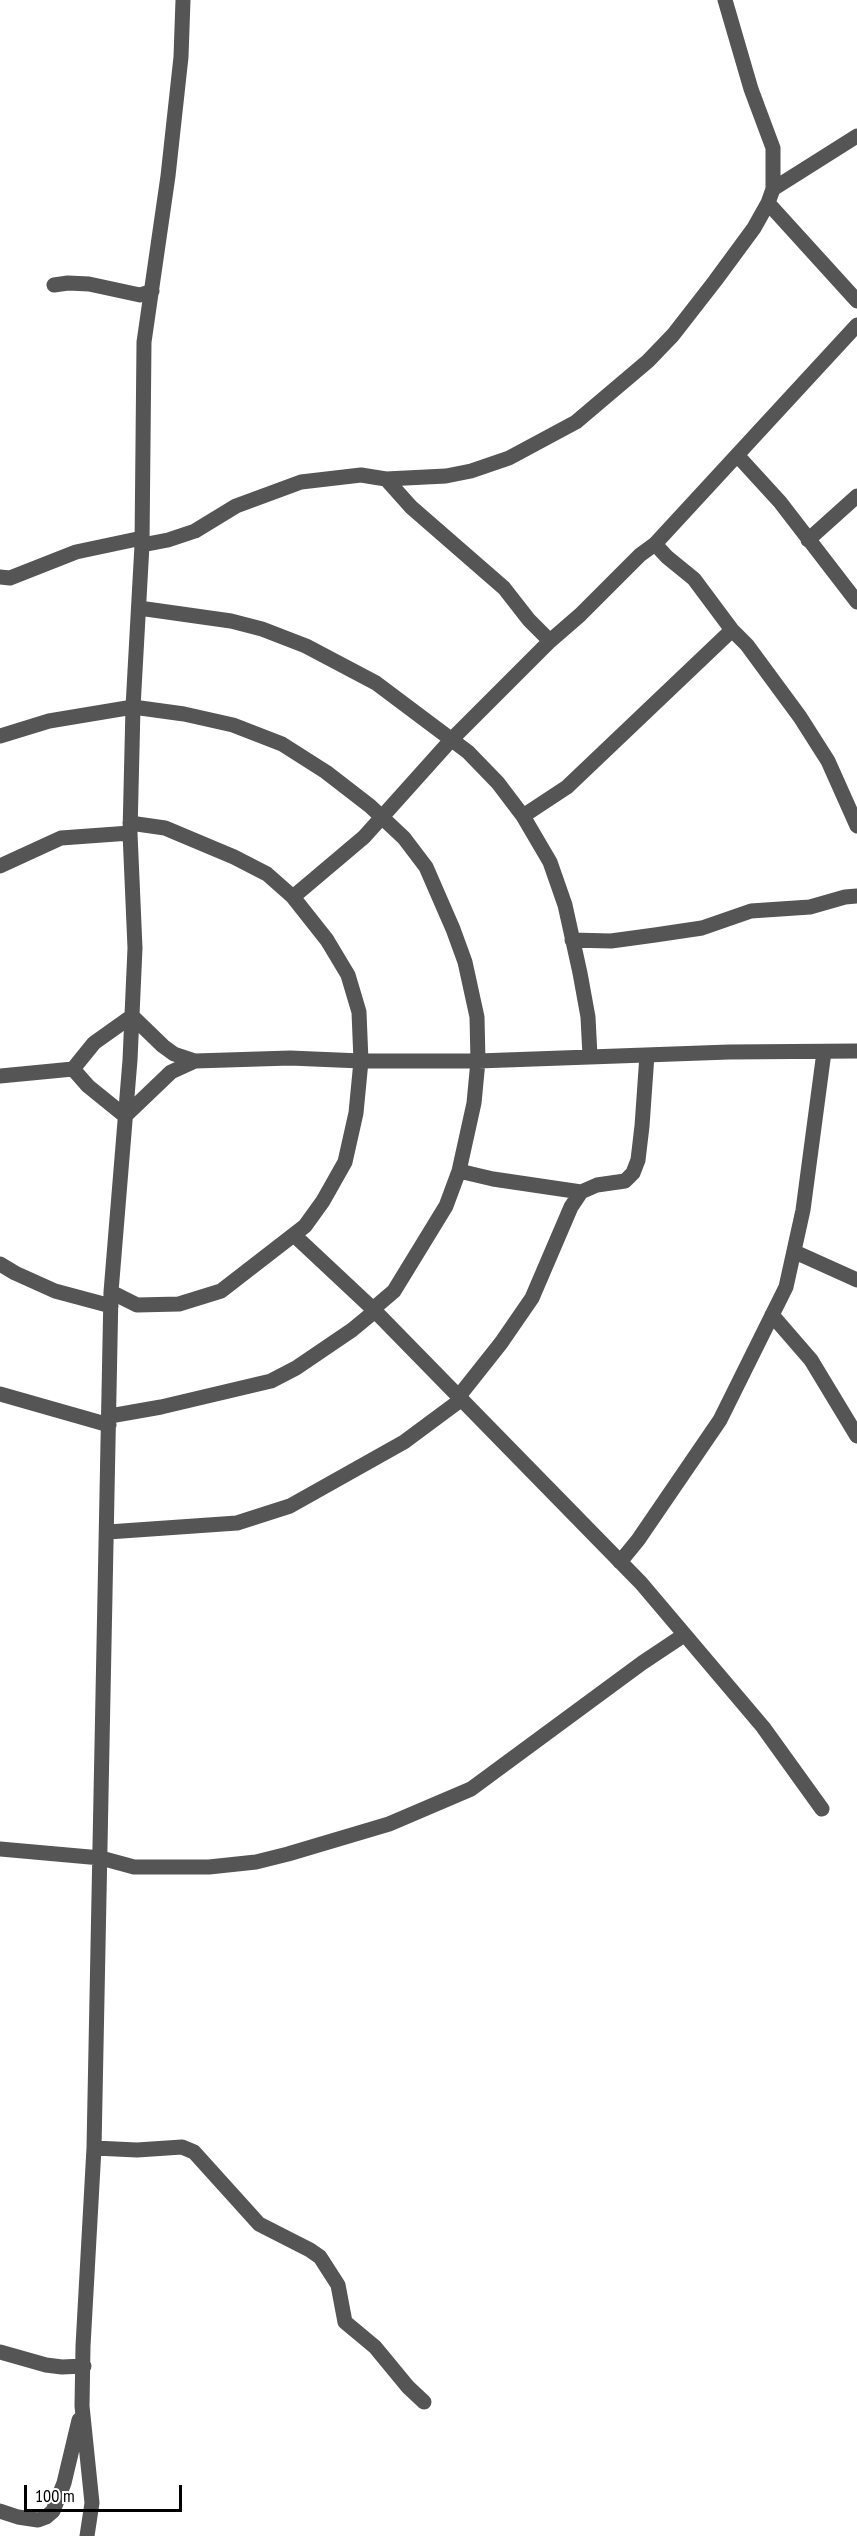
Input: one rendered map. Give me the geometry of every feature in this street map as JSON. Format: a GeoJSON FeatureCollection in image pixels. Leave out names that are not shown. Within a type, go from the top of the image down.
{"type":"FeatureCollection","features":[{"type":"Feature","properties":{"kind":"street"},"geometry":{"type":"LineString","coordinates":[[87,2536],[92,2503],[82,2406],[94,2148],[111,1299],[135,948],[130,828],[133,707],[142,541],[143,352],[177,89],[183,0]]}},
{"type":"Feature","properties":{"kind":"street"},"geometry":{"type":"LineString","coordinates":[[0,577],[10,578],[76,552],[142,541],[168,540],[195,531],[236,506],[300,482],[361,475],[386,478],[446,476],[471,471],[509,458],[576,422],[648,361],[673,335],[754,228],[771,196],[772,148],[724,0]]}},
{"type":"Feature","properties":{"kind":"street"},"geometry":{"type":"LineString","coordinates":[[771,196],[857,136]]}},
{"type":"Feature","properties":{"kind":"street"},"geometry":{"type":"LineString","coordinates":[[771,196],[857,301]]}},
{"type":"Feature","properties":{"kind":"street"},"geometry":{"type":"LineString","coordinates":[[54,285],[90,284],[140,295],[152,291]]}},
{"type":"Feature","properties":{"kind":"street"},"geometry":{"type":"LineString","coordinates":[[293,897],[364,837],[451,740],[550,641],[640,555],[655,544],[857,325]]}},
{"type":"Feature","properties":{"kind":"street"},"geometry":{"type":"LineString","coordinates":[[737,455],[780,502],[857,602]]}},
{"type":"Feature","properties":{"kind":"street"},"geometry":{"type":"LineString","coordinates":[[386,478],[411,507],[504,588],[529,620],[550,641]]}},
{"type":"Feature","properties":{"kind":"street"},"geometry":{"type":"LineString","coordinates":[[808,540],[857,496]]}},
{"type":"Feature","properties":{"kind":"street"},"geometry":{"type":"LineString","coordinates":[[655,544],[694,579],[732,630],[747,645],[800,717],[828,761],[857,826]]}},
{"type":"Feature","properties":{"kind":"street"},"geometry":{"type":"LineString","coordinates":[[140,608],[231,621],[262,628],[306,646],[376,683],[468,752],[498,783],[523,816],[550,862],[565,905],[588,1017],[590,1056]]}},
{"type":"Feature","properties":{"kind":"street"},"geometry":{"type":"LineString","coordinates":[[523,816],[567,787],[732,630]]}},
{"type":"Feature","properties":{"kind":"street"},"geometry":{"type":"LineString","coordinates":[[0,736],[49,721],[133,707],[184,714],[233,725],[282,744],[326,772],[382,817],[404,838],[426,867],[465,962],[477,1017],[478,1061],[474,1103],[459,1171],[446,1206],[394,1291],[352,1330],[271,1381],[109,1420],[0,1394]]}},
{"type":"Feature","properties":{"kind":"street"},"geometry":{"type":"LineString","coordinates":[[0,866],[61,838],[130,828],[165,828],[234,857],[267,874],[293,897],[327,940],[348,975],[359,1012],[362,1061],[356,1113],[345,1162],[323,1201],[305,1226],[220,1291],[179,1304],[137,1305],[55,1291],[15,1274],[0,1264]]}},
{"type":"Feature","properties":{"kind":"street"},"geometry":{"type":"LineString","coordinates":[[572,940],[611,941],[702,928],[751,911],[810,907],[857,896]]}},
{"type":"Feature","properties":{"kind":"street"},"geometry":{"type":"LineString","coordinates":[[132,1016],[168,1050],[195,1061]]}},
{"type":"Feature","properties":{"kind":"street"},"geometry":{"type":"LineString","coordinates":[[0,1076],[73,1069],[94,1043],[132,1016]]}},
{"type":"Feature","properties":{"kind":"street"},"geometry":{"type":"LineString","coordinates":[[125,1116],[171,1072],[195,1061],[280,1058],[478,1061],[729,1052],[857,1051]]}},
{"type":"Feature","properties":{"kind":"street"},"geometry":{"type":"LineString","coordinates":[[620,1562],[638,1540],[720,1420],[786,1287],[795,1252],[824,1052]]}},
{"type":"Feature","properties":{"kind":"street"},"geometry":{"type":"LineString","coordinates":[[459,1171],[493,1179],[581,1192],[597,1185],[625,1181],[633,1173],[638,1160],[647,1055]]}},
{"type":"Feature","properties":{"kind":"street"},"geometry":{"type":"LineString","coordinates":[[73,1069],[88,1086],[125,1116]]}},
{"type":"Feature","properties":{"kind":"street"},"geometry":{"type":"LineString","coordinates":[[108,1532],[237,1523],[290,1506],[404,1442],[460,1398],[501,1343],[532,1298],[571,1207],[581,1192]]}},
{"type":"Feature","properties":{"kind":"street"},"geometry":{"type":"LineString","coordinates":[[294,1235],[374,1310],[667,1610],[684,1635],[763,1727],[822,1809]]}},
{"type":"Feature","properties":{"kind":"street"},"geometry":{"type":"LineString","coordinates":[[795,1252],[857,1280]]}},
{"type":"Feature","properties":{"kind":"street"},"geometry":{"type":"LineString","coordinates":[[772,1315],[811,1359],[857,1436]]}},
{"type":"Feature","properties":{"kind":"street"},"geometry":{"type":"LineString","coordinates":[[0,1849],[101,1858],[134,1867],[209,1867],[256,1862],[389,1824],[471,1789],[642,1663],[684,1635]]}},
{"type":"Feature","properties":{"kind":"street"},"geometry":{"type":"LineString","coordinates":[[94,2148],[137,2151],[182,2147],[194,2152],[259,2224],[320,2257],[338,2285],[345,2322],[375,2347],[408,2387],[424,2402]]}},
{"type":"Feature","properties":{"kind":"street"},"geometry":{"type":"LineString","coordinates":[[0,2352],[46,2365],[84,2366]]}},
{"type":"Feature","properties":{"kind":"street"},"geometry":{"type":"LineString","coordinates":[[0,2511],[38,2520],[53,2511],[64,2483],[82,2406]]}}]}
